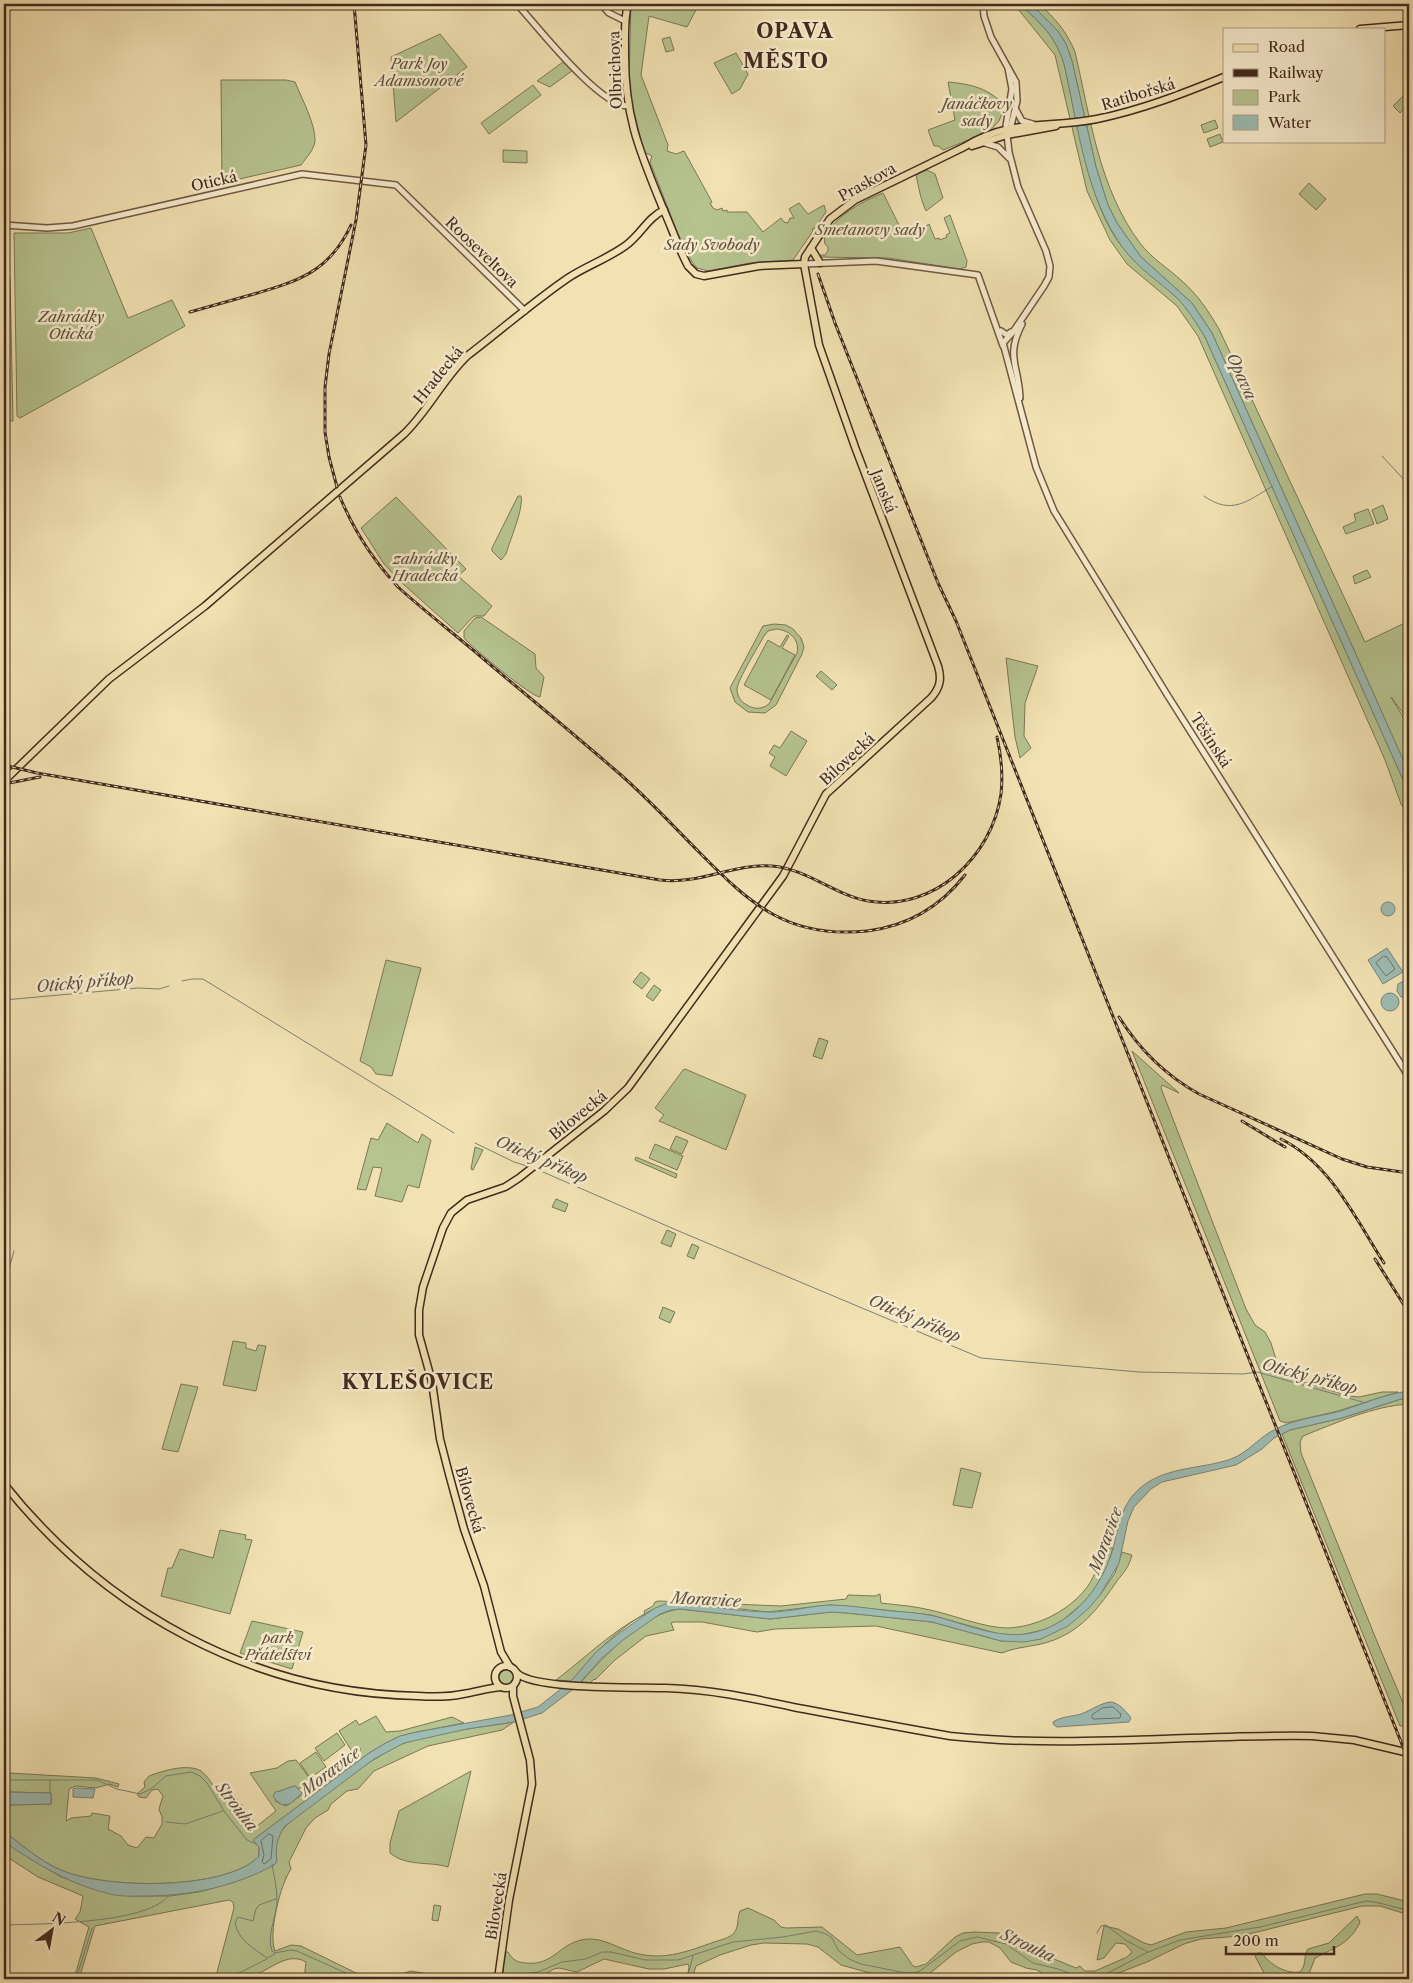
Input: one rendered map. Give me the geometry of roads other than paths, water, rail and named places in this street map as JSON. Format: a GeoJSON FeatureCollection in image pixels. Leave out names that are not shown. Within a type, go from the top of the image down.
{"type":"FeatureCollection","features":[{"type":"Feature","properties":{"kind":"main road","name":"Olbrichova"},"geometry":{"type":"LineString","coordinates":[[628,4],[625,21],[625,69],[628,106],[633,132],[688,266],[699,275],[708,276],[756,267],[804,264]]}},
{"type":"Feature","properties":{"kind":"main road"},"geometry":{"type":"LineString","coordinates":[[1372,28],[1409,25]]}},
{"type":"Feature","properties":{"kind":"main road","name":"Ratibořská"},"geometry":{"type":"LineString","coordinates":[[1008,131],[1036,124],[1092,120],[1153,104],[1223,77]]}},
{"type":"Feature","properties":{"kind":"main road","name":"Ratibořská"},"geometry":{"type":"LineString","coordinates":[[1008,131],[1055,127],[1057,124]]}},
{"type":"Feature","properties":{"kind":"main road","name":"Praskova"},"geometry":{"type":"LineString","coordinates":[[804,264],[810,248],[830,219],[855,200],[964,148],[1008,131]]}},
{"type":"Feature","properties":{"kind":"main road","name":"Praskova"},"geometry":{"type":"LineString","coordinates":[[964,148],[979,138],[1008,131]]}},
{"type":"Feature","properties":{"kind":"main road","name":"Hradecká"},"geometry":{"type":"LineString","coordinates":[[4,781],[109,679],[189,620],[404,434],[423,414],[462,361],[569,278],[625,246],[654,216],[664,210]]}},
{"type":"Feature","properties":{"kind":"main road"},"geometry":{"type":"LineString","coordinates":[[810,248],[820,263]]}},
{"type":"Feature","properties":{"kind":"main road","name":"Janská"},"geometry":{"type":"LineString","coordinates":[[804,264],[819,345],[860,460],[940,671],[937,691],[913,714]]}},
{"type":"Feature","properties":{"kind":"main road","name":"Bílovecká"},"geometry":{"type":"LineString","coordinates":[[516,1673],[501,1652],[484,1586],[462,1522],[441,1444],[432,1382],[419,1335],[419,1310],[423,1287],[443,1228],[451,1213],[467,1200],[508,1185],[604,1111],[631,1084],[783,876],[826,794],[913,714]]}},
{"type":"Feature","properties":{"kind":"main road"},"geometry":{"type":"LineString","coordinates":[[4,1484],[51,1538],[95,1578],[148,1615],[211,1649],[280,1675],[343,1689],[417,1696],[468,1694],[478,1691],[551,1683]]}},
{"type":"Feature","properties":{"kind":"main road","name":"Bílovecká"},"geometry":{"type":"LineString","coordinates":[[495,1678],[499,1668],[501,1652]]}},
{"type":"Feature","properties":{"kind":"main road"},"geometry":{"type":"LineString","coordinates":[[499,1668],[510,1667]]}},
{"type":"Feature","properties":{"kind":"main road"},"geometry":{"type":"LineString","coordinates":[[516,1673],[523,1677],[551,1683],[708,1691],[950,1736],[991,1740],[1044,1743],[1321,1737],[1354,1740],[1409,1753]]}},
{"type":"Feature","properties":{"kind":"main road"},"geometry":{"type":"LineString","coordinates":[[509,1687],[518,1679],[516,1673]]}},
{"type":"Feature","properties":{"kind":"main road"},"geometry":{"type":"LineString","coordinates":[[478,1691],[490,1684],[495,1678],[509,1687]]}},
{"type":"Feature","properties":{"kind":"main road","name":"Bílovecká"},"geometry":{"type":"LineString","coordinates":[[499,1977],[510,1889],[532,1787],[531,1764],[514,1696],[509,1687]]}},
{"type":"Feature","properties":{"kind":"street"},"geometry":{"type":"LineString","coordinates":[[517,4],[590,86],[620,105],[628,106]]}},
{"type":"Feature","properties":{"kind":"street"},"geometry":{"type":"LineString","coordinates":[[602,4],[609,13],[625,21]]}},
{"type":"Feature","properties":{"kind":"street"},"geometry":{"type":"LineString","coordinates":[[983,4],[984,16],[990,37],[1017,85],[1016,109],[1008,131]]}},
{"type":"Feature","properties":{"kind":"street"},"geometry":{"type":"LineString","coordinates":[[1008,68],[1012,94],[1008,131],[1011,161]]}},
{"type":"Feature","properties":{"kind":"street"},"geometry":{"type":"LineString","coordinates":[[1016,109],[1022,120],[1036,124]]}},
{"type":"Feature","properties":{"kind":"street"},"geometry":{"type":"LineString","coordinates":[[983,142],[998,147],[1011,161]]}},
{"type":"Feature","properties":{"kind":"street","name":"Těšínská"},"geometry":{"type":"LineString","coordinates":[[1011,161],[1021,196],[1049,259],[1048,277],[1015,339],[1013,358],[1020,400]]}},
{"type":"Feature","properties":{"kind":"street","name":"Otická"},"geometry":{"type":"LineString","coordinates":[[4,225],[47,228],[73,226],[302,174],[396,185],[422,210]]}},
{"type":"Feature","properties":{"kind":"street","name":"Rooseveltova"},"geometry":{"type":"LineString","coordinates":[[422,210],[525,311]]}},
{"type":"Feature","properties":{"kind":"street"},"geometry":{"type":"LineString","coordinates":[[804,264],[876,261],[978,275],[988,308],[1004,342]]}},
{"type":"Feature","properties":{"kind":"street"},"geometry":{"type":"LineString","coordinates":[[984,294],[1004,342]]}},
{"type":"Feature","properties":{"kind":"street"},"geometry":{"type":"LineString","coordinates":[[1000,331],[1007,335],[1011,332],[1025,310],[1036,299]]}},
{"type":"Feature","properties":{"kind":"street","name":"Těšínská"},"geometry":{"type":"LineString","coordinates":[[1036,299],[1004,342],[1039,477],[1047,497],[1065,530],[1409,1077]]}},
{"type":"Feature","properties":{"kind":"street"},"geometry":{"type":"LineString","coordinates":[[1004,342],[1010,343],[1015,339]]}},
{"type":"Feature","properties":{"kind":"water"},"geometry":{"type":"Polygon","coordinates":[[[1020,4],[1031,4],[1058,31],[1066,44],[1072,61],[1096,167],[1108,205],[1117,223],[1141,257],[1192,303],[1212,333],[1409,773],[1409,793],[1205,337],[1192,316],[1176,297],[1135,262],[1110,228],[1091,183],[1084,159],[1064,64],[1060,54],[1052,38],[1020,4]]]}},
{"type":"Feature","properties":{"kind":"water"},"geometry":{"type":"Polygon","coordinates":[[[1388,902],[1393,904],[1395,909],[1393,914],[1388,916],[1383,914],[1381,909],[1383,904],[1388,902]]]}},
{"type":"Feature","properties":{"kind":"water"},"geometry":{"type":"Polygon","coordinates":[[[1387,948],[1403,972],[1383,984],[1368,960],[1387,948]]]}},
{"type":"Feature","properties":{"kind":"water"},"geometry":{"type":"Polygon","coordinates":[[[1409,981],[1409,998],[1401,997],[1397,991],[1398,984],[1409,981]]]}},
{"type":"Feature","properties":{"kind":"water"},"geometry":{"type":"Polygon","coordinates":[[[1390,993],[1396,996],[1399,1002],[1396,1008],[1390,1011],[1384,1008],[1381,1002],[1384,996],[1390,993]]]}},
{"type":"Feature","properties":{"kind":"water"},"geometry":{"type":"Polygon","coordinates":[[[1409,1391],[1409,1398],[1342,1418],[1290,1430],[1274,1438],[1262,1449],[1236,1465],[1162,1482],[1151,1489],[1134,1507],[1128,1521],[1119,1563],[1100,1595],[1089,1608],[1068,1626],[1041,1639],[1024,1642],[1001,1641],[932,1622],[847,1613],[831,1612],[770,1619],[680,1609],[671,1610],[660,1614],[623,1640],[602,1658],[576,1687],[542,1713],[514,1722],[467,1729],[404,1743],[374,1759],[285,1826],[278,1839],[277,1861],[274,1865],[243,1879],[195,1892],[162,1896],[114,1895],[68,1879],[42,1866],[4,1842],[4,1832],[38,1857],[61,1870],[105,1881],[164,1883],[193,1881],[220,1876],[243,1867],[259,1856],[259,1847],[253,1840],[369,1753],[400,1736],[511,1715],[538,1707],[571,1681],[596,1652],[618,1634],[655,1608],[668,1603],[678,1602],[766,1612],[829,1605],[845,1606],[929,1615],[989,1632],[1003,1634],[1017,1635],[1045,1629],[1069,1616],[1096,1586],[1109,1562],[1127,1504],[1137,1491],[1147,1483],[1169,1473],[1231,1459],[1243,1453],[1270,1432],[1291,1423],[1409,1391]]]}},
{"type":"Feature","properties":{"kind":"water"},"geometry":{"type":"Polygon","coordinates":[[[1111,1702],[1117,1704],[1125,1711],[1131,1718],[1129,1722],[1057,1727],[1054,1725],[1053,1722],[1060,1719],[1081,1714],[1111,1702]]]}},
{"type":"Feature","properties":{"kind":"water"},"geometry":{"type":"Polygon","coordinates":[[[295,1786],[302,1793],[290,1804],[282,1805],[273,1797],[275,1792],[295,1786]]]}},
{"type":"Feature","properties":{"kind":"water"},"geometry":{"type":"Polygon","coordinates":[[[73,1789],[95,1789],[93,1798],[73,1797],[73,1789]]]}},
{"type":"Feature","properties":{"kind":"water"},"geometry":{"type":"Polygon","coordinates":[[[7,1792],[51,1793],[51,1804],[10,1805],[6,1801],[7,1792]]]}},
{"type":"Feature","properties":{"kind":"waterway"},"geometry":{"type":"LineString","coordinates":[[1382,456],[1409,485]]}},
{"type":"Feature","properties":{"kind":"waterway"},"geometry":{"type":"LineString","coordinates":[[1204,496],[1214,502],[1231,506],[1247,501],[1273,486]]}},
{"type":"Feature","properties":{"kind":"waterway","name":"Otický příkop"},"geometry":{"type":"LineString","coordinates":[[182,981],[203,979],[454,1133]]}},
{"type":"Feature","properties":{"kind":"waterway","name":"Otický příkop"},"geometry":{"type":"LineString","coordinates":[[4,1000],[138,988],[159,989],[169,986]]}},
{"type":"Feature","properties":{"kind":"waterway","name":"Otický příkop"},"geometry":{"type":"LineString","coordinates":[[475,1143],[514,1162],[530,1167]]}},
{"type":"Feature","properties":{"kind":"waterway","name":"Otický příkop"},"geometry":{"type":"LineString","coordinates":[[536,1169],[981,1358],[1139,1372],[1243,1374],[1257,1372],[1366,1403]]}},
{"type":"Feature","properties":{"kind":"waterway"},"geometry":{"type":"LineString","coordinates":[[4,1286],[14,1251]]}},
{"type":"Feature","properties":{"kind":"waterway","name":"Strouha"},"geometry":{"type":"LineString","coordinates":[[4,1780],[97,1780],[117,1789],[140,1794],[151,1789],[166,1776],[191,1772],[200,1776],[207,1783],[224,1811],[247,1840],[256,1844]]}},
{"type":"Feature","properties":{"kind":"waterway"},"geometry":{"type":"LineString","coordinates":[[9,1780],[9,1791]]}},
{"type":"Feature","properties":{"kind":"waterway"},"geometry":{"type":"LineString","coordinates":[[50,1780],[50,1793]]}},
{"type":"Feature","properties":{"kind":"waterway"},"geometry":{"type":"LineString","coordinates":[[166,1822],[185,1824],[223,1811]]}},
{"type":"Feature","properties":{"kind":"waterway","name":"Strouha"},"geometry":{"type":"LineString","coordinates":[[272,1864],[277,1900],[270,1939],[272,1951],[275,1953],[290,1950],[297,1951],[359,1979]]}},
{"type":"Feature","properties":{"kind":"waterway"},"geometry":{"type":"LineString","coordinates":[[4,1925],[66,1923],[117,1917],[140,1912],[158,1905],[169,1895]]}},
{"type":"Feature","properties":{"kind":"waterway"},"geometry":{"type":"LineString","coordinates":[[275,1954],[267,1958],[252,1947],[240,1935],[235,1923],[238,1917],[253,1921],[259,1905],[276,1899]]}},
{"type":"Feature","properties":{"kind":"waterway","name":"Strouha"},"geometry":{"type":"LineString","coordinates":[[506,1979],[506,1977],[538,1972],[562,1962],[586,1959],[602,1952],[611,1952],[645,1960],[678,1960],[733,1942],[783,1937],[816,1931],[832,1938],[838,1950],[849,1959],[861,1964],[906,1973],[920,1971],[960,1941],[977,1937],[1006,1944],[1033,1963],[1058,1969],[1084,1979],[1108,1973],[1146,1953],[1180,1940],[1260,1927],[1366,1901],[1409,1910]]}},
{"type":"Feature","properties":{"kind":"waterway"},"geometry":{"type":"LineString","coordinates":[[1097,1933],[1101,1926],[1106,1925],[1127,1941],[1148,1952]]}},
{"type":"Feature","properties":{"kind":"waterway"},"geometry":{"type":"LineString","coordinates":[[76,1979],[92,1928]]}},
{"type":"Feature","properties":{"kind":"waterway"},"geometry":{"type":"LineString","coordinates":[[687,1979],[693,1956]]}},
{"type":"Feature","properties":{"kind":"waterway"},"geometry":{"type":"LineString","coordinates":[[224,1976],[239,1973],[267,1959]]}},
{"type":"Feature","properties":{"kind":"waterway","name":"Strouha"},"geometry":{"type":"LineString","coordinates":[[397,1979],[431,1976],[481,1979]]}},
{"type":"Feature","properties":{"kind":"waterway","name":"Strouha"},"geometry":{"type":"LineString","coordinates":[[490,1979],[496,1978]]}},
{"type":"Feature","properties":{"kind":"railway"},"geometry":{"type":"LineString","coordinates":[[337,487],[325,432],[325,387],[329,354],[356,220],[366,145],[354,4]]}},
{"type":"Feature","properties":{"kind":"railway"},"geometry":{"type":"LineString","coordinates":[[190,312],[270,289],[299,279],[312,272],[323,264],[343,241],[351,225]]}},
{"type":"Feature","properties":{"kind":"railway"},"geometry":{"type":"LineString","coordinates":[[818,274],[835,323],[938,583],[956,621],[1409,1762]]}},
{"type":"Feature","properties":{"kind":"railway"},"geometry":{"type":"LineString","coordinates":[[340,497],[351,522],[365,545],[398,587],[625,779],[719,872],[755,903],[773,914],[793,924],[815,930],[840,932],[867,931],[882,928],[896,925],[922,913],[945,897],[965,875]]}},
{"type":"Feature","properties":{"kind":"railway"},"geometry":{"type":"LineString","coordinates":[[4,765],[37,773],[660,880],[689,880],[758,866],[785,868],[856,898],[868,901],[892,902],[915,898],[937,889],[956,875],[986,839],[995,817],[1001,794],[1000,751],[997,737]]}},
{"type":"Feature","properties":{"kind":"railway"},"geometry":{"type":"LineString","coordinates":[[4,784],[40,777]]}},
{"type":"Feature","properties":{"kind":"railway"},"geometry":{"type":"LineString","coordinates":[[1119,1017],[1135,1040],[1164,1070],[1199,1094],[1342,1159],[1367,1167],[1409,1173]]}},
{"type":"Feature","properties":{"kind":"railway"},"geometry":{"type":"LineString","coordinates":[[1242,1121],[1285,1147]]}},
{"type":"Feature","properties":{"kind":"railway"},"geometry":{"type":"LineString","coordinates":[[1281,1139],[1299,1150],[1328,1177],[1352,1211],[1384,1263]]}},
{"type":"Feature","properties":{"kind":"railway"},"geometry":{"type":"LineString","coordinates":[[1375,1259],[1409,1313]]}},
{"type":"Feature","properties":{"kind":"district","name":"OPAVA"},"geometry":{"type":"Point","coordinates":[795,31]}},
{"type":"Feature","properties":{"kind":"district","name":"MĚSTO"},"geometry":{"type":"Point","coordinates":[786,61]}},
{"type":"Feature","properties":{"kind":"district","name":"KYLEŠOVICE"},"geometry":{"type":"Point","coordinates":[418,1382]}},
{"type":"Feature","properties":{"kind":"park label","name":"Park Joy Adamsonové"},"geometry":{"type":"Point","coordinates":[419,72]}},
{"type":"Feature","properties":{"kind":"park label","name":"Janáčkovy sady"},"geometry":{"type":"Point","coordinates":[977,112]}},
{"type":"Feature","properties":{"kind":"park label","name":"Smetanovy sady"},"geometry":{"type":"Point","coordinates":[870,229]}},
{"type":"Feature","properties":{"kind":"park label","name":"Sady Svobody"},"geometry":{"type":"Point","coordinates":[712,244]}},
{"type":"Feature","properties":{"kind":"park label","name":"Zahrádky Otická"},"geometry":{"type":"Point","coordinates":[71,324]}},
{"type":"Feature","properties":{"kind":"park label","name":"zahrádky Hradecká"},"geometry":{"type":"Point","coordinates":[425,566]}},
{"type":"Feature","properties":{"kind":"park label","name":"park Přátelství"},"geometry":{"type":"Point","coordinates":[278,1646]}},
{"type":"Feature","properties":{"kind":"water label","name":"Opava"},"geometry":{"type":"Point","coordinates":[1242,376]}},
{"type":"Feature","properties":{"kind":"water label","name":"Moravice"},"geometry":{"type":"Point","coordinates":[1105,1540]}},
{"type":"Feature","properties":{"kind":"water label","name":"Moravice"},"geometry":{"type":"Point","coordinates":[706,1599]}},
{"type":"Feature","properties":{"kind":"water label","name":"Moravice"},"geometry":{"type":"Point","coordinates":[330,1771]}}]}
